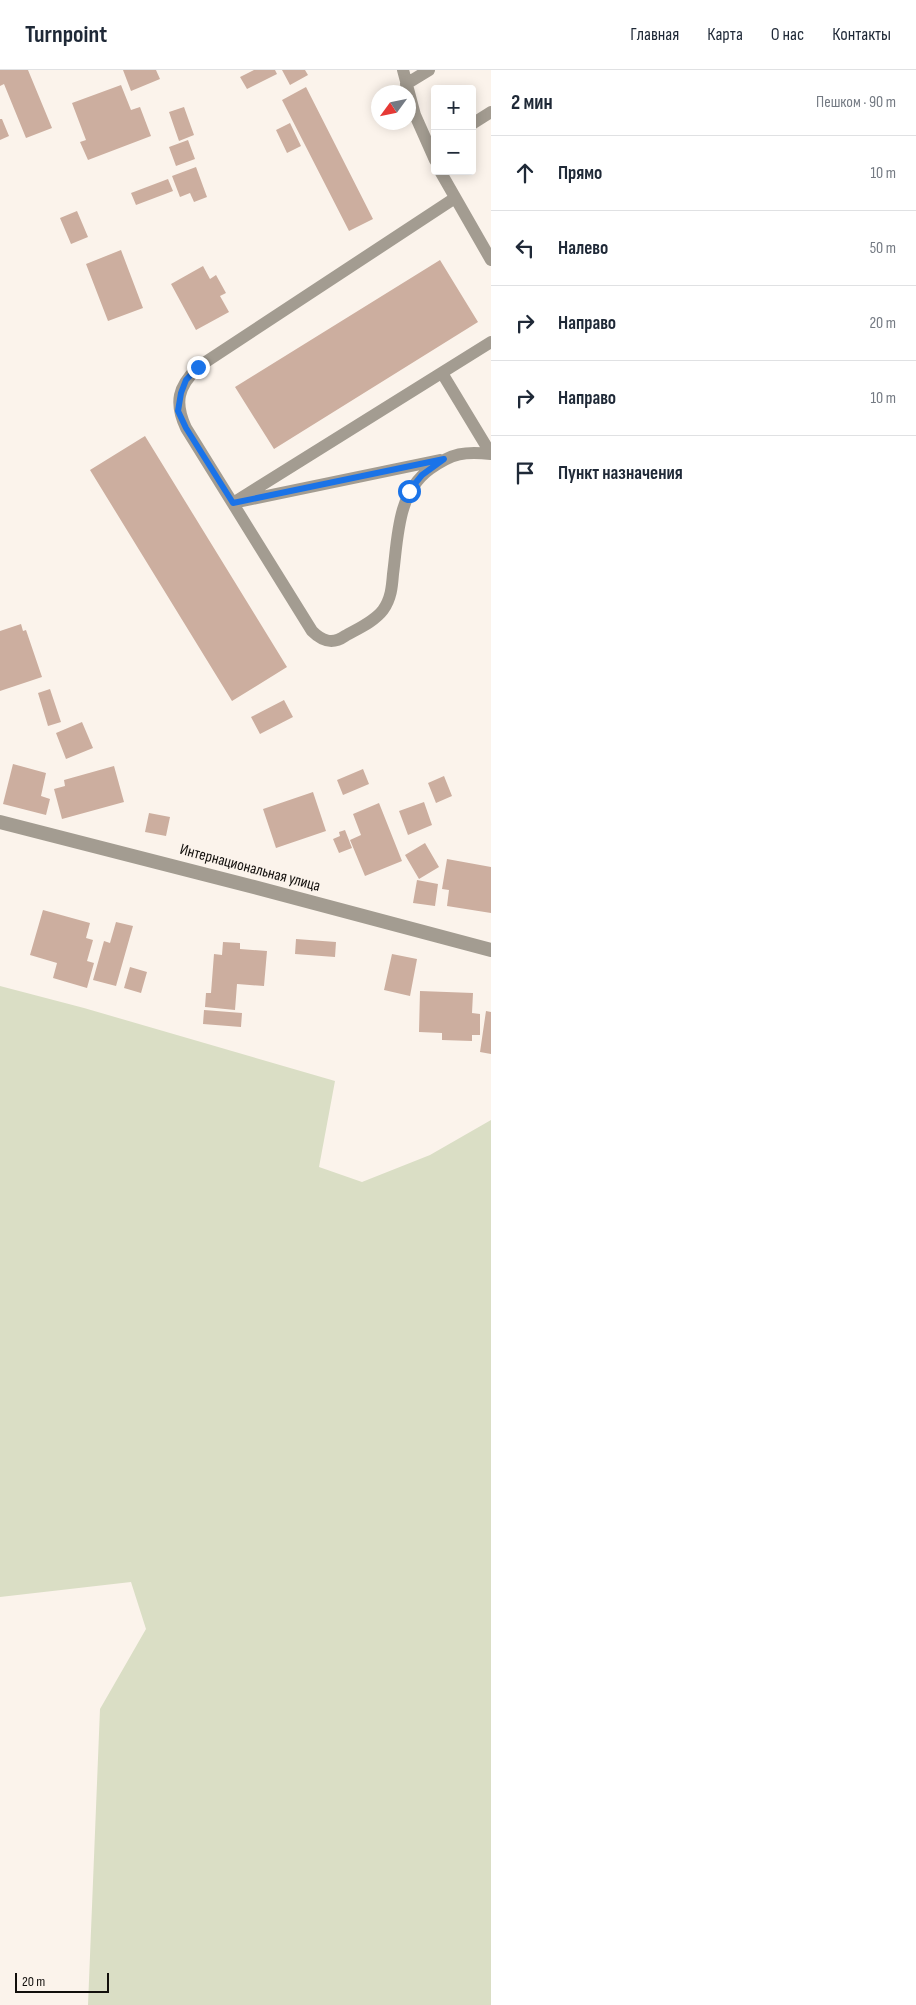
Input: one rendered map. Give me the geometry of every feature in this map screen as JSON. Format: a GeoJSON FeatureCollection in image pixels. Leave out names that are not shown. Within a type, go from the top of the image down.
{"type":"FeatureCollection","features":[{"type":"Feature","properties":{"kind":"street","name":"Интернациональная улица"},"geometry":{"type":"LineString","coordinates":[[0,822],[260,888],[491,950]]}},
{"type":"Feature","properties":{"kind":"lane"},"geometry":{"type":"LineString","coordinates":[[403,70],[415,115],[431,149]]}},
{"type":"Feature","properties":{"kind":"lane"},"geometry":{"type":"LineString","coordinates":[[406,84],[429,70]]}},
{"type":"Feature","properties":{"kind":"lane"},"geometry":{"type":"LineString","coordinates":[[476,121],[491,112]]}},
{"type":"Feature","properties":{"kind":"lane"},"geometry":{"type":"LineString","coordinates":[[442,175],[491,260]]}},
{"type":"Feature","properties":{"kind":"lane"},"geometry":{"type":"LineString","coordinates":[[444,459],[422,475],[409,491],[400,516],[390,595],[382,611],[374,619],[341,639],[332,642],[320,639],[312,631],[186,428],[178,411],[181,393],[186,380],[198,367],[454,198]]}},
{"type":"Feature","properties":{"kind":"lane"},"geometry":{"type":"LineString","coordinates":[[233,503],[491,342]]}},
{"type":"Feature","properties":{"kind":"lane"},"geometry":{"type":"LineString","coordinates":[[442,372],[491,454]]}},
{"type":"Feature","properties":{"kind":"lane"},"geometry":{"type":"LineString","coordinates":[[233,503],[444,459],[469,452],[491,454]]}},
{"type":"Feature","properties":{"kind":"green space"},"geometry":{"type":"Polygon","coordinates":[[[0,986],[84,1008],[335,1081],[319,1167],[362,1182],[430,1155],[491,1120],[491,2005],[88,2005],[100,1709],[146,1629],[131,1582],[0,1597],[0,986]]]}},
{"type":"Feature","properties":{"kind":"building"},"geometry":{"type":"Polygon","coordinates":[[[0,70],[28,70],[52,128],[26,138],[4,84],[0,86],[0,70]]]}},
{"type":"Feature","properties":{"kind":"building"},"geometry":{"type":"Polygon","coordinates":[[[123,70],[156,70],[160,79],[131,91],[123,70]]]}},
{"type":"Feature","properties":{"kind":"building"},"geometry":{"type":"Polygon","coordinates":[[[254,70],[275,70],[277,74],[247,89],[240,77],[254,70]]]}},
{"type":"Feature","properties":{"kind":"building"},"geometry":{"type":"Polygon","coordinates":[[[282,70],[305,70],[308,75],[290,85],[282,70]]]}},
{"type":"Feature","properties":{"kind":"building"},"geometry":{"type":"Polygon","coordinates":[[[121,85],[131,110],[140,107],[151,136],[88,160],[80,142],[86,140],[72,103],[121,85]]]}},
{"type":"Feature","properties":{"kind":"building"},"geometry":{"type":"Polygon","coordinates":[[[306,87],[373,219],[349,231],[282,100],[306,87]]]}},
{"type":"Feature","properties":{"kind":"building"},"geometry":{"type":"Polygon","coordinates":[[[184,107],[194,135],[179,141],[169,112],[184,107]]]}},
{"type":"Feature","properties":{"kind":"building"},"geometry":{"type":"Polygon","coordinates":[[[0,119],[2,119],[9,136],[0,140],[0,119]]]}},
{"type":"Feature","properties":{"kind":"building"},"geometry":{"type":"Polygon","coordinates":[[[290,123],[301,146],[287,153],[276,130],[290,123]]]}},
{"type":"Feature","properties":{"kind":"building"},"geometry":{"type":"Polygon","coordinates":[[[188,140],[195,159],[176,166],[169,147],[188,140]]]}},
{"type":"Feature","properties":{"kind":"building"},"geometry":{"type":"Polygon","coordinates":[[[196,167],[207,197],[194,202],[190,193],[180,197],[172,176],[196,167]]]}},
{"type":"Feature","properties":{"kind":"building"},"geometry":{"type":"Polygon","coordinates":[[[168,179],[173,191],[136,205],[131,193],[168,179]]]}},
{"type":"Feature","properties":{"kind":"building"},"geometry":{"type":"Polygon","coordinates":[[[77,211],[88,237],[71,244],[60,218],[77,211]]]}},
{"type":"Feature","properties":{"kind":"building"},"geometry":{"type":"Polygon","coordinates":[[[121,250],[143,308],[108,321],[86,264],[121,250]]]}},
{"type":"Feature","properties":{"kind":"building"},"geometry":{"type":"Polygon","coordinates":[[[440,260],[478,322],[274,449],[235,387],[440,260]]]}},
{"type":"Feature","properties":{"kind":"building"},"geometry":{"type":"Polygon","coordinates":[[[203,266],[210,279],[216,275],[226,293],[220,296],[229,312],[196,330],[171,284],[203,266]]]}},
{"type":"Feature","properties":{"kind":"building"},"geometry":{"type":"Polygon","coordinates":[[[145,436],[287,667],[232,701],[90,470],[145,436]]]}},
{"type":"Feature","properties":{"kind":"building"},"geometry":{"type":"Polygon","coordinates":[[[21,624],[23,631],[26,630],[42,677],[0,691],[0,631],[21,624]]]}},
{"type":"Feature","properties":{"kind":"building"},"geometry":{"type":"Polygon","coordinates":[[[50,689],[61,722],[48,726],[38,693],[50,689]]]}},
{"type":"Feature","properties":{"kind":"building"},"geometry":{"type":"Polygon","coordinates":[[[284,700],[293,717],[260,734],[251,717],[284,700]]]}},
{"type":"Feature","properties":{"kind":"building"},"geometry":{"type":"Polygon","coordinates":[[[82,722],[93,748],[66,759],[56,733],[82,722]]]}},
{"type":"Feature","properties":{"kind":"building"},"geometry":{"type":"Polygon","coordinates":[[[13,764],[46,773],[41,796],[50,799],[46,815],[3,804],[13,764]]]}},
{"type":"Feature","properties":{"kind":"building"},"geometry":{"type":"Polygon","coordinates":[[[114,766],[124,802],[62,819],[54,789],[65,786],[64,780],[114,766]]]}},
{"type":"Feature","properties":{"kind":"building"},"geometry":{"type":"Polygon","coordinates":[[[363,769],[369,784],[343,795],[337,780],[363,769]]]}},
{"type":"Feature","properties":{"kind":"building"},"geometry":{"type":"Polygon","coordinates":[[[444,776],[452,796],[436,803],[428,783],[444,776]]]}},
{"type":"Feature","properties":{"kind":"building"},"geometry":{"type":"Polygon","coordinates":[[[313,792],[326,831],[276,848],[263,809],[313,792]]]}},
{"type":"Feature","properties":{"kind":"building"},"geometry":{"type":"Polygon","coordinates":[[[424,802],[432,825],[408,835],[399,811],[424,802]]]}},
{"type":"Feature","properties":{"kind":"building"},"geometry":{"type":"Polygon","coordinates":[[[379,803],[402,861],[365,876],[350,840],[361,835],[353,814],[379,803]]]}},
{"type":"Feature","properties":{"kind":"building"},"geometry":{"type":"Polygon","coordinates":[[[149,813],[170,817],[166,836],[145,832],[149,813]]]}},
{"type":"Feature","properties":{"kind":"building"},"geometry":{"type":"Polygon","coordinates":[[[345,830],[352,848],[339,853],[333,839],[340,836],[339,832],[345,830]]]}},
{"type":"Feature","properties":{"kind":"building"},"geometry":{"type":"Polygon","coordinates":[[[425,843],[439,867],[419,879],[405,855],[425,843]]]}},
{"type":"Feature","properties":{"kind":"building"},"geometry":{"type":"Polygon","coordinates":[[[447,859],[491,867],[491,913],[447,906],[449,890],[442,889],[447,859]]]}},
{"type":"Feature","properties":{"kind":"building"},"geometry":{"type":"Polygon","coordinates":[[[417,880],[438,884],[435,906],[413,903],[417,880]]]}},
{"type":"Feature","properties":{"kind":"building"},"geometry":{"type":"Polygon","coordinates":[[[43,910],[90,923],[86,938],[93,940],[87,961],[94,963],[87,988],[53,978],[57,963],[30,955],[43,910]]]}},
{"type":"Feature","properties":{"kind":"building"},"geometry":{"type":"Polygon","coordinates":[[[116,922],[133,926],[116,986],[93,980],[104,941],[110,943],[116,922]]]}},
{"type":"Feature","properties":{"kind":"building"},"geometry":{"type":"Polygon","coordinates":[[[296,939],[336,942],[335,957],[295,954],[296,939]]]}},
{"type":"Feature","properties":{"kind":"building"},"geometry":{"type":"Polygon","coordinates":[[[223,942],[240,943],[240,949],[267,951],[264,986],[237,984],[235,1010],[205,1007],[206,993],[211,993],[214,954],[222,955],[223,942]]]}},
{"type":"Feature","properties":{"kind":"building"},"geometry":{"type":"Polygon","coordinates":[[[392,954],[417,959],[410,996],[384,990],[392,954]]]}},
{"type":"Feature","properties":{"kind":"building"},"geometry":{"type":"Polygon","coordinates":[[[130,967],[147,972],[141,993],[124,988],[130,967]]]}},
{"type":"Feature","properties":{"kind":"building"},"geometry":{"type":"Polygon","coordinates":[[[420,991],[473,993],[472,1013],[480,1014],[480,1035],[472,1035],[472,1041],[442,1040],[442,1033],[419,1032],[420,991]]]}},
{"type":"Feature","properties":{"kind":"building"},"geometry":{"type":"Polygon","coordinates":[[[204,1010],[242,1013],[241,1027],[203,1024],[204,1010]]]}},
{"type":"Feature","properties":{"kind":"building"},"geometry":{"type":"Polygon","coordinates":[[[486,1011],[491,1012],[491,1054],[480,1052],[486,1011]]]}},
{"type":"Feature","properties":{"kind":"route"},"geometry":{"type":"LineString","coordinates":[[198,367],[186,380],[181,393],[178,411],[186,428],[233,503],[444,459],[422,475],[409,491]]}}]}
